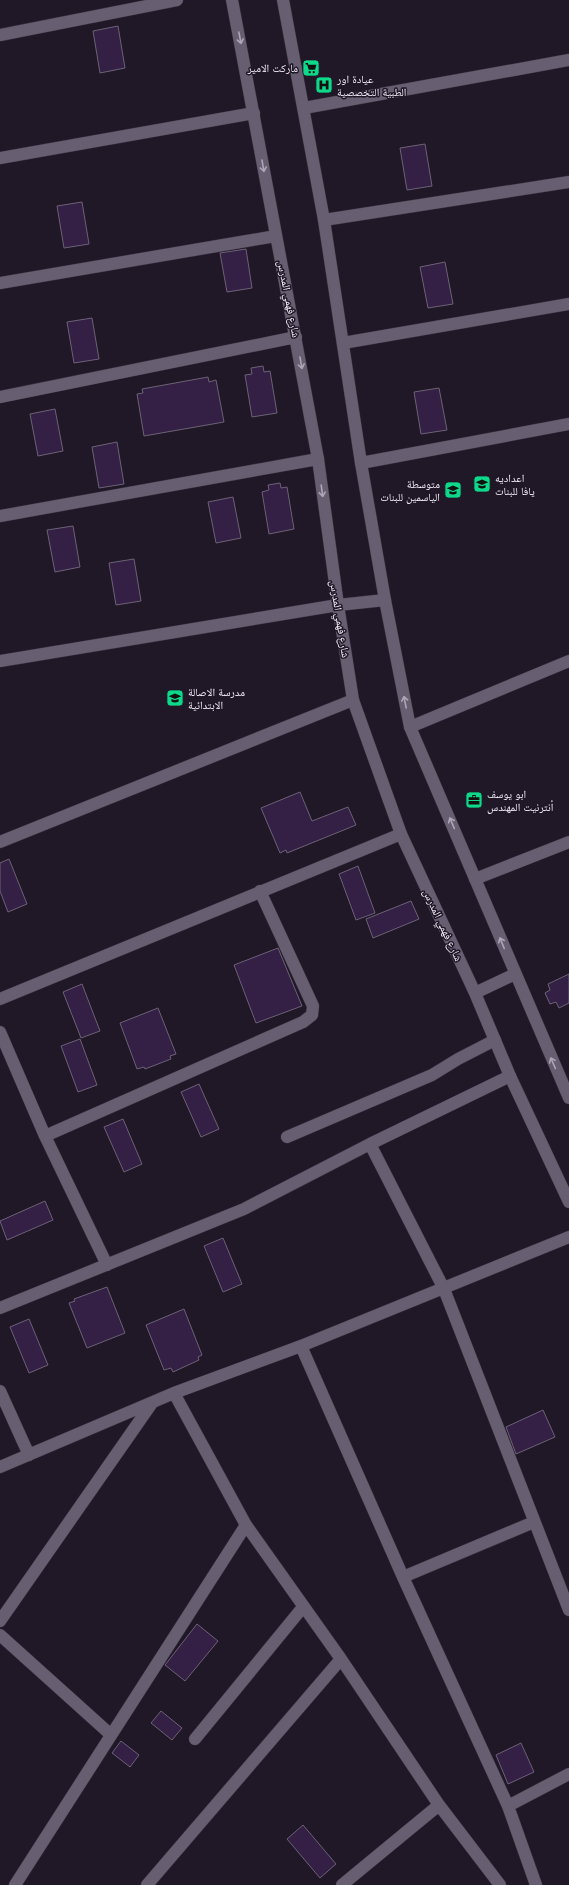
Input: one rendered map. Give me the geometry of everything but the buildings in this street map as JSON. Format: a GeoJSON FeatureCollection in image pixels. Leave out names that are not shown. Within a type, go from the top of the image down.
{"type":"FeatureCollection","features":[{"type":"Feature","properties":{"kind":"street"},"geometry":{"type":"LineString","coordinates":[[0,35],[177,0]]}},
{"type":"Feature","properties":{"kind":"street","name":"شارع فهمي المدرس"},"geometry":{"type":"LineString","coordinates":[[232,0],[318,459],[353,700],[401,834],[475,993],[510,1076],[569,1202]]}},
{"type":"Feature","properties":{"kind":"street"},"geometry":{"type":"LineString","coordinates":[[283,0],[324,220],[361,463],[385,600],[410,727],[569,1098]]}},
{"type":"Feature","properties":{"kind":"street"},"geometry":{"type":"LineString","coordinates":[[304,108],[569,60]]}},
{"type":"Feature","properties":{"kind":"street"},"geometry":{"type":"LineString","coordinates":[[0,158],[254,113]]}},
{"type":"Feature","properties":{"kind":"street"},"geometry":{"type":"LineString","coordinates":[[324,220],[569,182]]}},
{"type":"Feature","properties":{"kind":"street"},"geometry":{"type":"LineString","coordinates":[[0,283],[276,236]]}},
{"type":"Feature","properties":{"kind":"street"},"geometry":{"type":"LineString","coordinates":[[343,343],[569,304]]}},
{"type":"Feature","properties":{"kind":"street"},"geometry":{"type":"LineString","coordinates":[[0,397],[296,337]]}},
{"type":"Feature","properties":{"kind":"street"},"geometry":{"type":"LineString","coordinates":[[361,463],[569,424]]}},
{"type":"Feature","properties":{"kind":"street"},"geometry":{"type":"LineString","coordinates":[[0,516],[318,459]]}},
{"type":"Feature","properties":{"kind":"street"},"geometry":{"type":"LineString","coordinates":[[0,661],[338,605],[385,600]]}},
{"type":"Feature","properties":{"kind":"street"},"geometry":{"type":"LineString","coordinates":[[410,727],[569,661]]}},
{"type":"Feature","properties":{"kind":"street"},"geometry":{"type":"LineString","coordinates":[[0,842],[353,700]]}},
{"type":"Feature","properties":{"kind":"street"},"geometry":{"type":"LineString","coordinates":[[0,998],[401,834]]}},
{"type":"Feature","properties":{"kind":"street"},"geometry":{"type":"LineString","coordinates":[[475,879],[569,842]]}},
{"type":"Feature","properties":{"kind":"street"},"geometry":{"type":"LineString","coordinates":[[45,1136],[303,1022],[312,1015],[313,1006],[260,891]]}},
{"type":"Feature","properties":{"kind":"street"},"geometry":{"type":"LineString","coordinates":[[475,993],[515,974]]}},
{"type":"Feature","properties":{"kind":"street"},"geometry":{"type":"LineString","coordinates":[[0,1032],[45,1136],[107,1265]]}},
{"type":"Feature","properties":{"kind":"street"},"geometry":{"type":"LineString","coordinates":[[287,1137],[432,1075],[458,1059],[495,1040]]}},
{"type":"Feature","properties":{"kind":"street"},"geometry":{"type":"LineString","coordinates":[[0,1308],[244,1209],[370,1144],[510,1076]]}},
{"type":"Feature","properties":{"kind":"street"},"geometry":{"type":"LineString","coordinates":[[370,1144],[444,1289],[569,1610]]}},
{"type":"Feature","properties":{"kind":"street"},"geometry":{"type":"LineString","coordinates":[[0,1467],[174,1393],[302,1346],[569,1237]]}},
{"type":"Feature","properties":{"kind":"street"},"geometry":{"type":"LineString","coordinates":[[302,1346],[403,1577],[508,1806],[536,1885]]}},
{"type":"Feature","properties":{"kind":"street"},"geometry":{"type":"LineString","coordinates":[[0,1391],[29,1455]]}},
{"type":"Feature","properties":{"kind":"street"},"geometry":{"type":"LineString","coordinates":[[174,1393],[246,1525],[340,1659],[439,1805],[500,1885]]}},
{"type":"Feature","properties":{"kind":"street"},"geometry":{"type":"LineString","coordinates":[[0,1621],[152,1403]]}},
{"type":"Feature","properties":{"kind":"street"},"geometry":{"type":"LineString","coordinates":[[403,1577],[534,1522]]}},
{"type":"Feature","properties":{"kind":"street"},"geometry":{"type":"LineString","coordinates":[[15,1885],[110,1734],[246,1525]]}},
{"type":"Feature","properties":{"kind":"street"},"geometry":{"type":"LineString","coordinates":[[195,1739],[304,1607]]}},
{"type":"Feature","properties":{"kind":"street"},"geometry":{"type":"LineString","coordinates":[[0,1635],[110,1734]]}},
{"type":"Feature","properties":{"kind":"street"},"geometry":{"type":"LineString","coordinates":[[147,1885],[340,1659]]}},
{"type":"Feature","properties":{"kind":"street"},"geometry":{"type":"LineString","coordinates":[[508,1806],[569,1774]]}},
{"type":"Feature","properties":{"kind":"street"},"geometry":{"type":"LineString","coordinates":[[342,1885],[439,1805]]}},
{"type":"Feature","properties":{"kind":"place","name":"ماركت الامير"},"geometry":{"type":"Point","coordinates":[311,68]}},
{"type":"Feature","properties":{"kind":"place","name":"عيادة اور الطبية التخصصية"},"geometry":{"type":"Point","coordinates":[324,85]}},
{"type":"Feature","properties":{"kind":"place","name":"اعداديه يافا للبنات"},"geometry":{"type":"Point","coordinates":[482,484]}},
{"type":"Feature","properties":{"kind":"place","name":"متوسطة الياسمين للبنات"},"geometry":{"type":"Point","coordinates":[453,490]}},
{"type":"Feature","properties":{"kind":"place","name":"مدرسة الاصالة الابتدائية"},"geometry":{"type":"Point","coordinates":[175,698]}},
{"type":"Feature","properties":{"kind":"place","name":"ابو يوسف أنترنيت المهندس"},"geometry":{"type":"Point","coordinates":[474,800]}}]}
